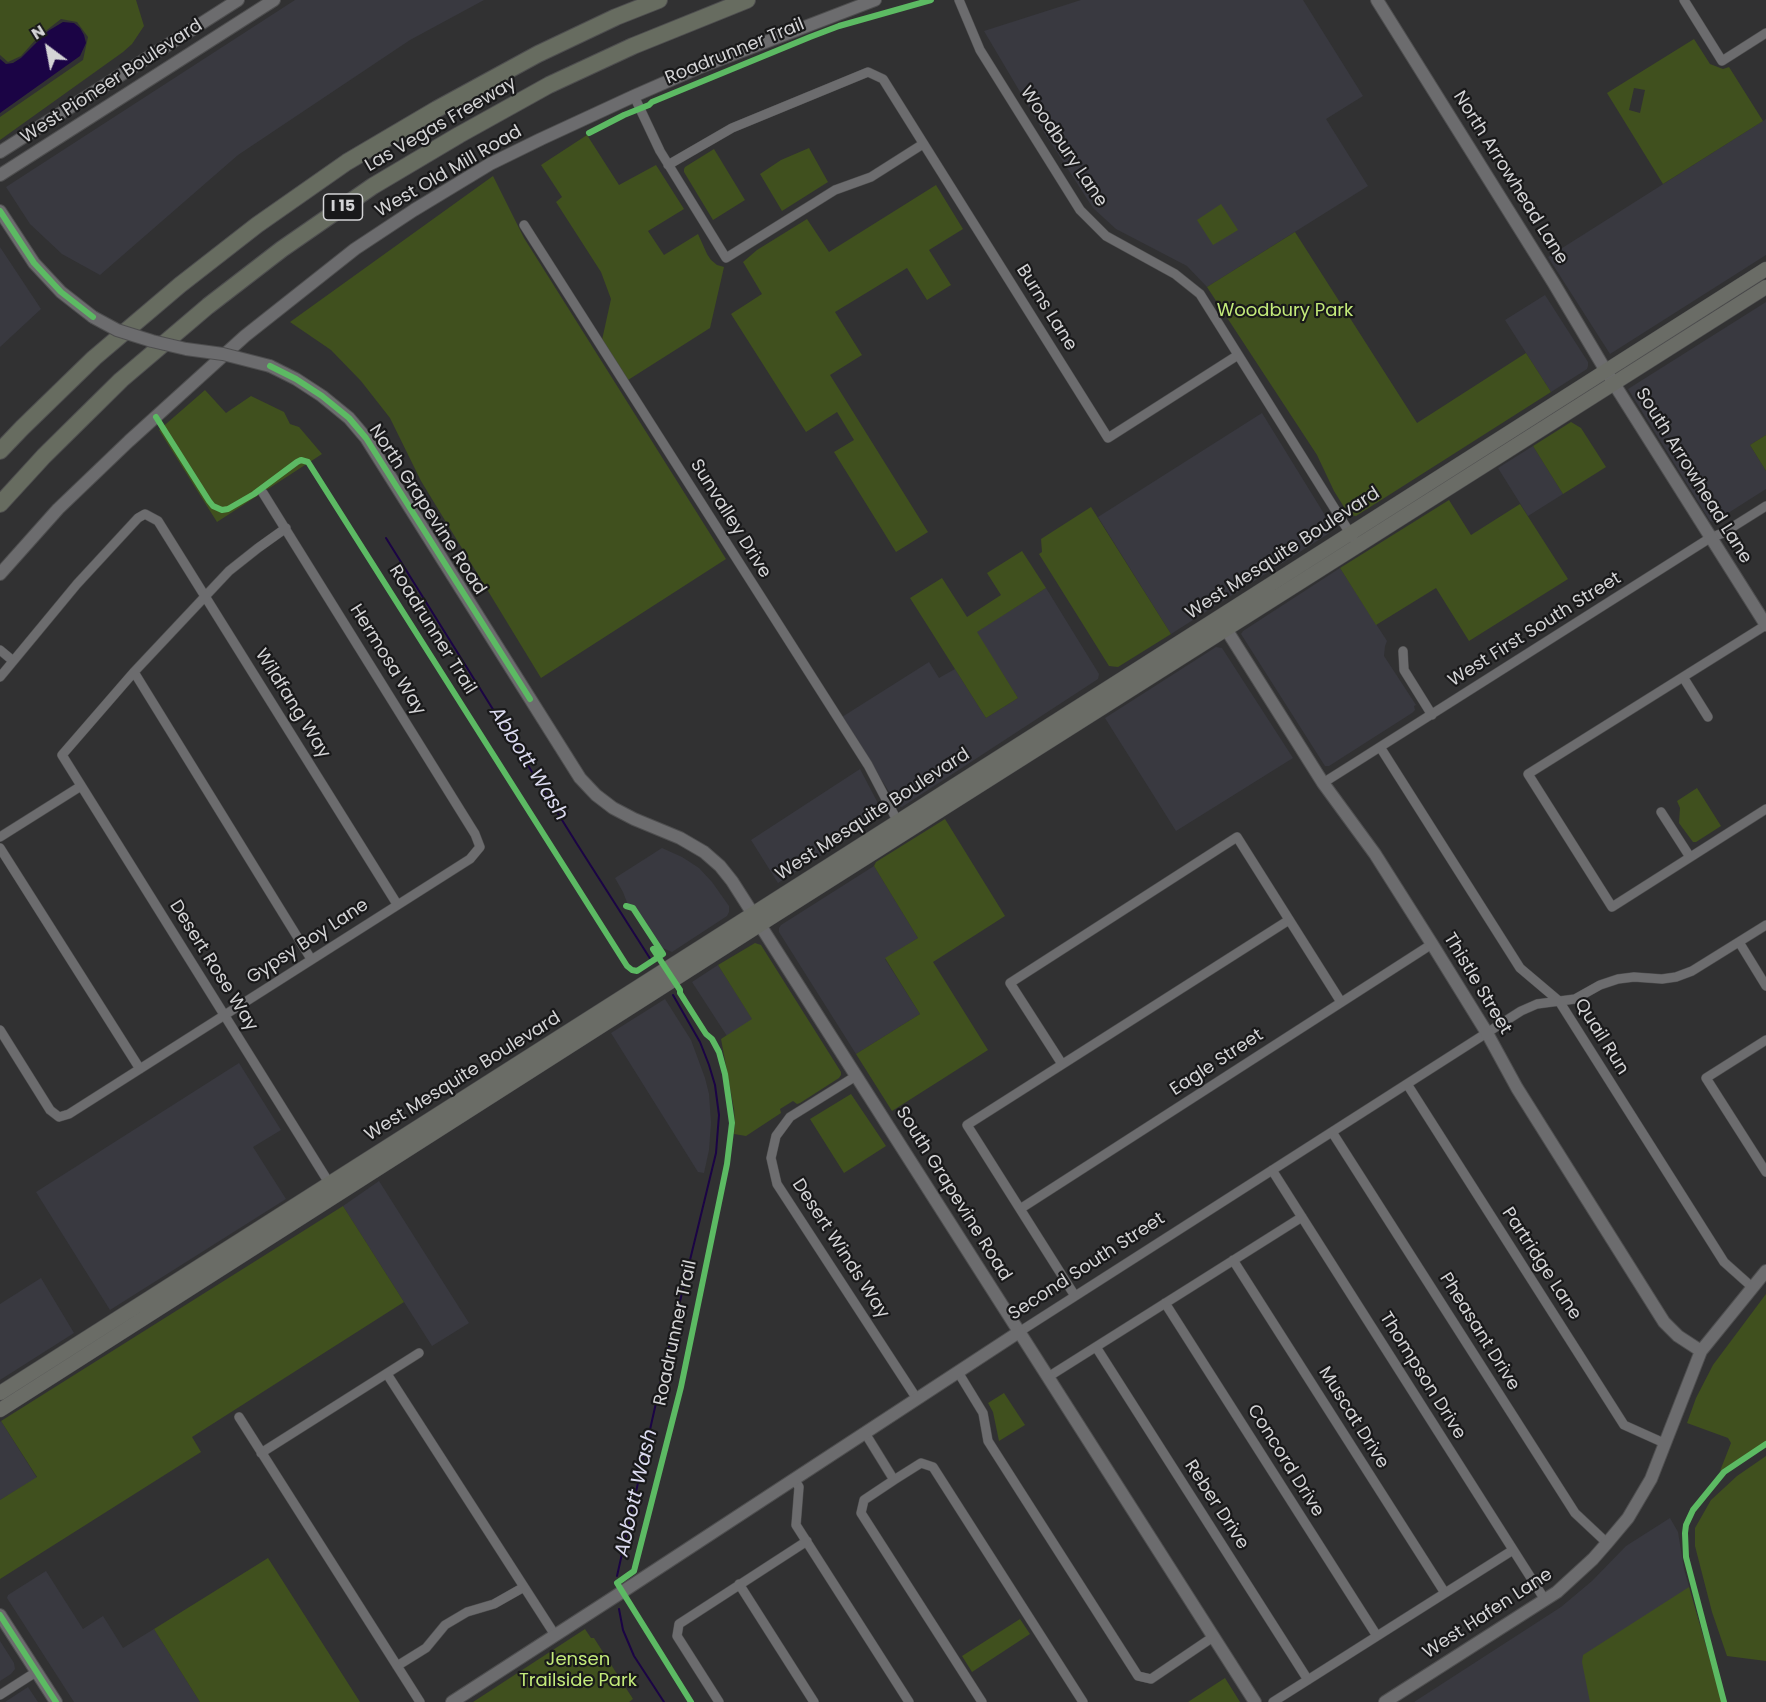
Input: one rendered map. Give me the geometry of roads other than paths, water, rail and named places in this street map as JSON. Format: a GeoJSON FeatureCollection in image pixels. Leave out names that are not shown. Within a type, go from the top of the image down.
{"type":"FeatureCollection","features":[{"type":"Feature","properties":{"kind":"highway","name":"Las Vegas Freeway"},"geometry":{"type":"LineString","coordinates":[[0,451],[94,358],[180,285],[257,225],[347,162],[437,109],[538,54],[658,0]]}},
{"type":"Feature","properties":{"kind":"highway","name":"Las Vegas Freeway"},"geometry":{"type":"LineString","coordinates":[[0,504],[44,456],[121,380],[200,313],[282,249],[373,186],[549,85],[633,46],[747,0]]}},
{"type":"Feature","properties":{"kind":"main road","name":"West Mesquite Boulevard"},"geometry":{"type":"LineString","coordinates":[[757,919],[897,821],[971,782],[1226,629],[1357,546],[1610,377],[1766,269]]}},
{"type":"Feature","properties":{"kind":"main road","name":"West Mesquite Boulevard"},"geometry":{"type":"LineString","coordinates":[[0,1410],[337,1195],[541,1057],[757,919],[905,833],[971,782],[1218,617],[1349,533],[1766,287]]}},
{"type":"Feature","properties":{"kind":"main road"},"geometry":{"type":"LineString","coordinates":[[1218,617],[1226,629]]}},
{"type":"Feature","properties":{"kind":"main road","name":"West Mesquite Boulevard"},"geometry":{"type":"LineString","coordinates":[[0,1393],[329,1183],[541,1057]]}},
{"type":"Feature","properties":{"kind":"street","name":"West Pioneer Boulevard"},"geometry":{"type":"LineString","coordinates":[[0,152],[238,0]]}},
{"type":"Feature","properties":{"kind":"street","name":"West Pioneer Boulevard"},"geometry":{"type":"LineString","coordinates":[[0,175],[274,0]]}},
{"type":"Feature","properties":{"kind":"street","name":"West Old Mill Road"},"geometry":{"type":"LineString","coordinates":[[0,574],[58,509],[129,441],[246,336],[355,249],[414,210],[490,165],[634,96],[708,64],[875,0]]}},
{"type":"Feature","properties":{"kind":"street","name":"Woodbury Lane"},"geometry":{"type":"LineString","coordinates":[[959,0],[980,50],[1080,210],[1106,236],[1175,274],[1200,294],[1357,546]]}},
{"type":"Feature","properties":{"kind":"street","name":"North Arrowhead Lane"},"geometry":{"type":"LineString","coordinates":[[1377,0],[1548,273],[1610,377]]}},
{"type":"Feature","properties":{"kind":"street"},"geometry":{"type":"LineString","coordinates":[[1684,0],[1722,60],[1766,33]]}},
{"type":"Feature","properties":{"kind":"street","name":"Burns Lane"},"geometry":{"type":"LineString","coordinates":[[668,165],[732,128],[868,72],[883,79],[1108,438],[1238,355]]}},
{"type":"Feature","properties":{"kind":"street"},"geometry":{"type":"LineString","coordinates":[[634,96],[668,165],[726,258],[835,190],[871,177],[923,144]]}},
{"type":"Feature","properties":{"kind":"street","name":"North Grapevine Road"},"geometry":{"type":"LineString","coordinates":[[0,211],[33,262],[61,292],[93,317],[117,330],[152,341],[270,366],[322,396],[349,418],[366,438],[580,778],[596,795],[613,808],[680,838],[704,852],[720,866],[757,919]]}},
{"type":"Feature","properties":{"kind":"street","name":"Sunvalley Drive"},"geometry":{"type":"LineString","coordinates":[[524,225],[868,765],[905,833]]}},
{"type":"Feature","properties":{"kind":"street","name":"South Arrowhead Lane"},"geometry":{"type":"LineString","coordinates":[[1610,377],[1766,625]]}},
{"type":"Feature","properties":{"kind":"street","name":"Hermosa Way"},"geometry":{"type":"LineString","coordinates":[[263,493],[475,834],[480,847]]}},
{"type":"Feature","properties":{"kind":"street","name":"West First South Street"},"geometry":{"type":"LineString","coordinates":[[1323,783],[1710,538],[1723,534],[1766,506]]}},
{"type":"Feature","properties":{"kind":"street","name":"Wildfang Way"},"geometry":{"type":"LineString","coordinates":[[12,660],[138,518],[146,514],[158,521],[397,904]]}},
{"type":"Feature","properties":{"kind":"street"},"geometry":{"type":"LineString","coordinates":[[286,528],[229,571],[134,672],[311,959]]}},
{"type":"Feature","properties":{"kind":"street"},"geometry":{"type":"LineString","coordinates":[[1766,625],[1528,774],[1612,907],[1766,809]]}},
{"type":"Feature","properties":{"kind":"street","name":"Thistle Street"},"geometry":{"type":"LineString","coordinates":[[1226,629],[1323,783],[1375,855],[1432,944],[1487,1033],[1517,1088],[1664,1322],[1678,1336],[1701,1351]]}},
{"type":"Feature","properties":{"kind":"street"},"geometry":{"type":"LineString","coordinates":[[0,650],[12,660],[0,677]]}},
{"type":"Feature","properties":{"kind":"street"},"geometry":{"type":"LineString","coordinates":[[1403,651],[1404,670],[1432,715]]}},
{"type":"Feature","properties":{"kind":"street","name":"Desert Rose Way"},"geometry":{"type":"LineString","coordinates":[[134,672],[62,755],[337,1195]]}},
{"type":"Feature","properties":{"kind":"street"},"geometry":{"type":"LineString","coordinates":[[1683,677],[1708,717]]}},
{"type":"Feature","properties":{"kind":"street","name":"Quail Run"},"geometry":{"type":"LineString","coordinates":[[1380,747],[1520,968],[1559,1001],[1724,1262],[1752,1287]]}},
{"type":"Feature","properties":{"kind":"street"},"geometry":{"type":"LineString","coordinates":[[0,837],[81,786]]}},
{"type":"Feature","properties":{"kind":"street"},"geometry":{"type":"LineString","coordinates":[[1661,812],[1690,857]]}},
{"type":"Feature","properties":{"kind":"street"},"geometry":{"type":"LineString","coordinates":[[1062,1064],[1010,983],[1237,837],[1341,1002]]}},
{"type":"Feature","properties":{"kind":"street","name":"Gypsy Boy Lane"},"geometry":{"type":"LineString","coordinates":[[0,1030],[50,1110],[59,1117],[69,1114],[470,859],[480,847]]}},
{"type":"Feature","properties":{"kind":"street"},"geometry":{"type":"LineString","coordinates":[[0,848],[140,1070]]}},
{"type":"Feature","properties":{"kind":"street","name":"South Grapevine Road"},"geometry":{"type":"LineString","coordinates":[[757,919],[1255,1702]]}},
{"type":"Feature","properties":{"kind":"street"},"geometry":{"type":"LineString","coordinates":[[1075,1296],[967,1125],[1289,920]]}},
{"type":"Feature","properties":{"kind":"street","name":"Second South Street"},"geometry":{"type":"LineString","coordinates":[[452,1702],[1019,1332],[1521,1011],[1537,1004],[1575,999],[1600,985],[1618,979],[1676,977],[1692,971],[1766,925]]}},
{"type":"Feature","properties":{"kind":"street"},"geometry":{"type":"LineString","coordinates":[[1739,942],[1766,986]]}},
{"type":"Feature","properties":{"kind":"street","name":"Eagle Street"},"geometry":{"type":"LineString","coordinates":[[1020,1209],[1432,944]]}},
{"type":"Feature","properties":{"kind":"street"},"geometry":{"type":"LineString","coordinates":[[1766,1040],[1706,1078],[1766,1172]]}},
{"type":"Feature","properties":{"kind":"street","name":"Desert Winds Way"},"geometry":{"type":"LineString","coordinates":[[856,1076],[790,1117],[776,1136],[771,1158],[777,1184],[917,1399]]}},
{"type":"Feature","properties":{"kind":"street","name":"Partridge Lane"},"geometry":{"type":"LineString","coordinates":[[1407,1084],[1624,1425],[1664,1443]]}},
{"type":"Feature","properties":{"kind":"street","name":"Pheasant Drive"},"geometry":{"type":"LineString","coordinates":[[1332,1132],[1575,1513],[1608,1543]]}},
{"type":"Feature","properties":{"kind":"street","name":"Thompson Drive"},"geometry":{"type":"LineString","coordinates":[[1272,1170],[1545,1600]]}},
{"type":"Feature","properties":{"kind":"street"},"geometry":{"type":"LineString","coordinates":[[1048,1377],[1302,1217]]}},
{"type":"Feature","properties":{"kind":"street","name":"Muscat Drive"},"geometry":{"type":"LineString","coordinates":[[1233,1260],[1445,1593]]}},
{"type":"Feature","properties":{"kind":"street","name":"West Hafen Lane"},"geometry":{"type":"LineString","coordinates":[[1385,1702],[1545,1600],[1569,1582],[1608,1543],[1628,1518],[1651,1479],[1701,1351],[1766,1270]]}},
{"type":"Feature","properties":{"kind":"street","name":"Concord Drive"},"geometry":{"type":"LineString","coordinates":[[1165,1303],[1377,1636]]}},
{"type":"Feature","properties":{"kind":"street","name":"Reber Drive"},"geometry":{"type":"LineString","coordinates":[[1096,1347],[1308,1680]]}},
{"type":"Feature","properties":{"kind":"street"},"geometry":{"type":"LineString","coordinates":[[261,1453],[419,1353]]}},
{"type":"Feature","properties":{"kind":"street"},"geometry":{"type":"LineString","coordinates":[[958,1372],[983,1413],[988,1441],[1138,1676],[1151,1678],[1213,1637]]}},
{"type":"Feature","properties":{"kind":"street"},"geometry":{"type":"LineString","coordinates":[[387,1374],[555,1635]]}},
{"type":"Feature","properties":{"kind":"street"},"geometry":{"type":"LineString","coordinates":[[239,1417],[420,1702]]}},
{"type":"Feature","properties":{"kind":"street"},"geometry":{"type":"LineString","coordinates":[[865,1433],[894,1480]]}},
{"type":"Feature","properties":{"kind":"street"},"geometry":{"type":"LineString","coordinates":[[982,1702],[861,1513],[864,1500],[921,1463],[933,1467],[1083,1702]]}},
{"type":"Feature","properties":{"kind":"street"},"geometry":{"type":"LineString","coordinates":[[794,1479],[799,1487],[796,1525],[909,1702]]}},
{"type":"Feature","properties":{"kind":"street"},"geometry":{"type":"LineString","coordinates":[[719,1702],[677,1636],[679,1624],[807,1541]]}},
{"type":"Feature","properties":{"kind":"street"},"geometry":{"type":"LineString","coordinates":[[1274,1702],[1513,1550]]}},
{"type":"Feature","properties":{"kind":"street"},"geometry":{"type":"LineString","coordinates":[[739,1584],[814,1702]]}},
{"type":"Feature","properties":{"kind":"street"},"geometry":{"type":"LineString","coordinates":[[397,1666],[426,1648],[445,1625],[467,1612],[494,1604],[524,1587]]}},
{"type":"Feature","properties":{"kind":"street"},"geometry":{"type":"LineString","coordinates":[[0,1615],[56,1702]]}},
{"type":"Feature","properties":{"kind":"street"},"geometry":{"type":"LineString","coordinates":[[0,1695],[36,1672]]}},
{"type":"Feature","properties":{"kind":"waterway","name":"Abbott Wash"},"geometry":{"type":"LineString","coordinates":[[386,538],[651,960]]}},
{"type":"Feature","properties":{"kind":"waterway","name":"Abbott Wash"},"geometry":{"type":"LineString","coordinates":[[617,1576],[665,1363],[716,1153],[719,1115],[715,1085],[700,1042],[673,995]]}},
{"type":"Feature","properties":{"kind":"waterway","name":"Abbott Wash"},"geometry":{"type":"LineString","coordinates":[[619,1609],[623,1630],[634,1656],[664,1702]]}},
{"type":"Feature","properties":{"kind":"park label","name":"Woodbury Park"},"geometry":{"type":"Point","coordinates":[1285,311]}},
{"type":"Feature","properties":{"kind":"park label","name":"Jensen Trailside Park"},"geometry":{"type":"Point","coordinates":[578,1670]}}]}
